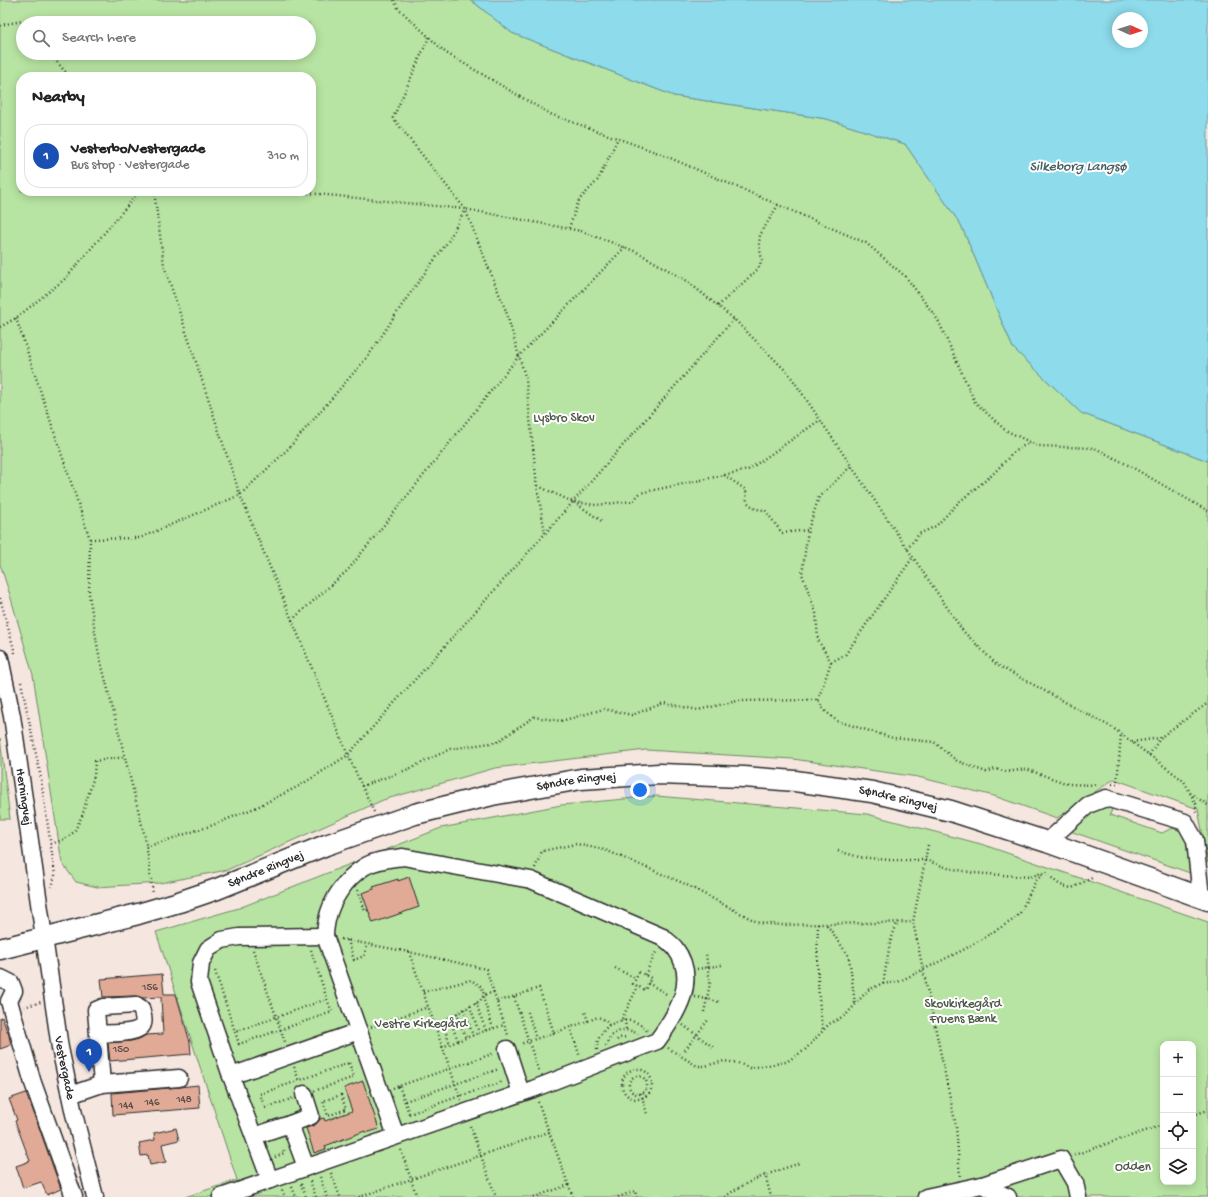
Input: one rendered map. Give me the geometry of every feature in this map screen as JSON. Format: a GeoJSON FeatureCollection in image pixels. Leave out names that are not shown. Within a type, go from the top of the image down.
{"type":"FeatureCollection","features":[{"type":"Feature","properties":{"kind":"main road","name":"Søndre Ringvej"},"geometry":{"type":"LineString","coordinates":[[0,949],[179,902],[217,889],[326,845],[416,814],[500,794],[581,779],[659,774],[744,777],[795,781],[872,792],[951,811],[1047,842],[1204,899]]}},
{"type":"Feature","properties":{"kind":"street","name":"Herningvej"},"geometry":{"type":"LineString","coordinates":[[0,658],[12,716],[44,937]]}},
{"type":"Feature","properties":{"kind":"street"},"geometry":{"type":"LineString","coordinates":[[1047,842],[1088,805],[1106,798],[1185,822],[1195,840],[1204,899]]}},
{"type":"Feature","properties":{"kind":"street"},"geometry":{"type":"LineString","coordinates":[[221,1197],[305,1176],[326,1160],[415,1130],[466,1112],[521,1081],[600,1063],[657,1041],[670,1024],[682,998],[686,985],[685,971],[682,960],[675,948],[664,937],[531,880],[403,857],[383,860],[364,867],[346,883],[333,901],[327,920],[325,936],[396,1136]]}},
{"type":"Feature","properties":{"kind":"street"},"geometry":{"type":"LineString","coordinates":[[276,1184],[254,1136],[231,1076],[199,982],[201,963],[208,949],[222,940],[248,936],[325,936]]}},
{"type":"Feature","properties":{"kind":"street","name":"Vestergade"},"geometry":{"type":"LineString","coordinates":[[44,937],[60,1048],[94,1197]]}},
{"type":"Feature","properties":{"kind":"street"},"geometry":{"type":"LineString","coordinates":[[0,978],[11,983],[14,992],[9,1001],[11,1010],[32,1079],[74,1197]]}},
{"type":"Feature","properties":{"kind":"street"},"geometry":{"type":"LineString","coordinates":[[231,1076],[359,1031]]}},
{"type":"Feature","properties":{"kind":"street"},"geometry":{"type":"LineString","coordinates":[[98,1034],[102,1084]]}},
{"type":"Feature","properties":{"kind":"street"},"geometry":{"type":"LineString","coordinates":[[509,1048],[521,1081]]}},
{"type":"Feature","properties":{"kind":"street"},"geometry":{"type":"LineString","coordinates":[[70,1095],[102,1084],[179,1078]]}},
{"type":"Feature","properties":{"kind":"street"},"geometry":{"type":"LineString","coordinates":[[254,1136],[312,1116],[304,1094]]}},
{"type":"Feature","properties":{"kind":"street"},"geometry":{"type":"LineString","coordinates":[[290,1124],[305,1176]]}},
{"type":"Feature","properties":{"kind":"street"},"geometry":{"type":"LineString","coordinates":[[926,1197],[982,1185],[1060,1160],[1075,1183],[1078,1197]]}},
{"type":"Feature","properties":{"kind":"street"},"geometry":{"type":"LineString","coordinates":[[982,1185],[1008,1197]]}},
{"type":"Feature","properties":{"kind":"path"},"geometry":{"type":"LineString","coordinates":[[394,0],[398,8],[446,53],[550,114],[661,154],[866,243],[906,277],[938,320],[975,402],[1005,430],[1038,446],[1095,448],[1130,466],[1208,511]]}},
{"type":"Feature","properties":{"kind":"path"},"geometry":{"type":"LineString","coordinates":[[0,25],[16,22]]}},
{"type":"Feature","properties":{"kind":"path"},"geometry":{"type":"LineString","coordinates":[[429,37],[393,118],[465,209],[506,310],[526,380],[545,534]]}},
{"type":"Feature","properties":{"kind":"path"},"geometry":{"type":"LineString","coordinates":[[55,60],[66,72]]}},
{"type":"Feature","properties":{"kind":"path"},"geometry":{"type":"LineString","coordinates":[[569,228],[579,200],[598,180],[618,138]]}},
{"type":"Feature","properties":{"kind":"path"},"geometry":{"type":"LineString","coordinates":[[316,194],[465,209],[569,228],[637,252],[687,281],[734,319],[789,374],[962,631],[997,665],[1114,728],[1184,782],[1196,804],[1195,840]]}},
{"type":"Feature","properties":{"kind":"path"},"geometry":{"type":"LineString","coordinates":[[0,327],[16,318],[66,278],[136,196]]}},
{"type":"Feature","properties":{"kind":"path"},"geometry":{"type":"LineString","coordinates":[[155,196],[164,266],[240,495],[348,755],[381,826]]}},
{"type":"Feature","properties":{"kind":"path"},"geometry":{"type":"LineString","coordinates":[[718,306],[758,269],[762,260],[759,245],[760,235],[778,205]]}},
{"type":"Feature","properties":{"kind":"path"},"geometry":{"type":"LineString","coordinates":[[90,538],[140,538],[240,495],[288,449],[369,355],[406,299],[449,240],[465,209]]}},
{"type":"Feature","properties":{"kind":"path"},"geometry":{"type":"LineString","coordinates":[[292,620],[348,570],[519,356],[625,247]]}},
{"type":"Feature","properties":{"kind":"path"},"geometry":{"type":"LineString","coordinates":[[16,318],[90,538],[89,594],[98,650],[146,847],[155,909]]}},
{"type":"Feature","properties":{"kind":"path"},"geometry":{"type":"LineString","coordinates":[[146,847],[213,825],[257,807],[301,785],[348,755],[734,319]]}},
{"type":"Feature","properties":{"kind":"path"},"geometry":{"type":"LineString","coordinates":[[573,502],[596,505],[633,501],[640,492],[748,470],[820,420]]}},
{"type":"Feature","properties":{"kind":"path"},"geometry":{"type":"LineString","coordinates":[[908,549],[919,534],[936,526],[959,502],[992,475],[1015,451],[1030,442]]}},
{"type":"Feature","properties":{"kind":"path"},"geometry":{"type":"LineString","coordinates":[[831,662],[818,640],[816,614],[802,574],[808,530],[820,497],[851,466]]}},
{"type":"Feature","properties":{"kind":"path"},"geometry":{"type":"LineString","coordinates":[[724,475],[746,490],[747,502],[755,509],[765,510],[782,533],[808,530]]}},
{"type":"Feature","properties":{"kind":"path"},"geometry":{"type":"LineString","coordinates":[[538,486],[573,502],[603,522]]}},
{"type":"Feature","properties":{"kind":"path"},"geometry":{"type":"LineString","coordinates":[[913,558],[845,655],[831,662],[818,700],[824,710],[837,721],[893,738],[934,742],[957,761],[986,772],[995,769],[1007,772],[1026,768],[1068,784],[1102,785]]}},
{"type":"Feature","properties":{"kind":"path"},"geometry":{"type":"LineString","coordinates":[[362,786],[409,769],[450,749],[498,742],[534,717],[561,721],[604,709],[632,715],[664,703],[698,710],[737,701],[818,700]]}},
{"type":"Feature","properties":{"kind":"path"},"geometry":{"type":"LineString","coordinates":[[1149,755],[1161,737],[1208,703]]}},
{"type":"Feature","properties":{"kind":"path"},"geometry":{"type":"LineString","coordinates":[[1110,784],[1117,784],[1121,734]]}},
{"type":"Feature","properties":{"kind":"path"},"geometry":{"type":"LineString","coordinates":[[1132,742],[1161,737]]}},
{"type":"Feature","properties":{"kind":"path"},"geometry":{"type":"LineString","coordinates":[[51,844],[65,839],[74,832],[82,816],[94,776],[95,761],[125,757]]}},
{"type":"Feature","properties":{"kind":"path"},"geometry":{"type":"LineString","coordinates":[[1190,793],[1208,805]]}},
{"type":"Feature","properties":{"kind":"path"},"geometry":{"type":"LineString","coordinates":[[531,880],[542,851],[576,844],[604,850],[683,883],[759,924],[782,925],[913,922]]}},
{"type":"Feature","properties":{"kind":"path"},"geometry":{"type":"LineString","coordinates":[[928,845],[913,922],[956,1126],[959,1173],[963,1189]]}},
{"type":"Feature","properties":{"kind":"path"},"geometry":{"type":"LineString","coordinates":[[838,851],[859,857],[889,860],[925,860],[948,868],[974,873],[1030,878],[1044,872],[1050,874],[1061,886],[1072,888],[1093,877],[1107,864]]}},
{"type":"Feature","properties":{"kind":"path"},"geometry":{"type":"LineString","coordinates":[[600,1063],[596,1044],[601,1034],[609,1025],[631,1020],[644,1027],[650,1036],[657,1041],[697,1066],[706,1066],[724,1061],[738,1063],[750,1068],[786,1062],[805,1050],[829,1024],[846,1015],[868,990],[883,984],[898,982],[964,949],[1013,920],[1020,913],[1035,882],[1044,872]]}},
{"type":"Feature","properties":{"kind":"path"},"geometry":{"type":"LineString","coordinates":[[346,883],[357,888],[365,911],[368,910]]}},
{"type":"Feature","properties":{"kind":"path"},"geometry":{"type":"LineString","coordinates":[[883,984],[890,943],[897,923]]}},
{"type":"Feature","properties":{"kind":"path"},"geometry":{"type":"LineString","coordinates":[[818,924],[817,970],[819,1006],[823,1031]]}},
{"type":"Feature","properties":{"kind":"path"},"geometry":{"type":"LineString","coordinates":[[826,924],[848,955],[855,1005]]}},
{"type":"Feature","properties":{"kind":"path"},"geometry":{"type":"LineString","coordinates":[[248,936],[276,1017]]}},
{"type":"Feature","properties":{"kind":"path"},"geometry":{"type":"LineString","coordinates":[[208,949],[239,1044],[332,1012],[306,936]]}},
{"type":"Feature","properties":{"kind":"path"},"geometry":{"type":"LineString","coordinates":[[325,936],[486,969],[505,1025],[509,1048]]}},
{"type":"Feature","properties":{"kind":"path"},"geometry":{"type":"LineString","coordinates":[[645,975],[664,937]]}},
{"type":"Feature","properties":{"kind":"path"},"geometry":{"type":"LineString","coordinates":[[348,940],[354,960],[364,956],[367,944]]}},
{"type":"Feature","properties":{"kind":"path"},"geometry":{"type":"LineString","coordinates":[[409,952],[496,1197]]}},
{"type":"Feature","properties":{"kind":"path"},"geometry":{"type":"LineString","coordinates":[[704,1012],[710,983],[706,954]]}},
{"type":"Feature","properties":{"kind":"path"},"geometry":{"type":"LineString","coordinates":[[685,971],[722,965]]}},
{"type":"Feature","properties":{"kind":"path"},"geometry":{"type":"LineString","coordinates":[[616,968],[635,978]]}},
{"type":"Feature","properties":{"kind":"path"},"geometry":{"type":"LineString","coordinates":[[639,972],[651,978],[645,990],[633,984],[635,978],[639,972]]}},
{"type":"Feature","properties":{"kind":"path"},"geometry":{"type":"LineString","coordinates":[[423,992],[471,980],[482,987],[483,996],[493,1028]]}},
{"type":"Feature","properties":{"kind":"path"},"geometry":{"type":"LineString","coordinates":[[648,983],[682,998],[707,999],[719,1002]]}},
{"type":"Feature","properties":{"kind":"path"},"geometry":{"type":"LineString","coordinates":[[626,1030],[623,1021],[638,986]]}},
{"type":"Feature","properties":{"kind":"path"},"geometry":{"type":"LineString","coordinates":[[497,1002],[539,988],[554,1033]]}},
{"type":"Feature","properties":{"kind":"path"},"geometry":{"type":"LineString","coordinates":[[434,1024],[442,1022],[476,1003],[483,996],[494,992]]}},
{"type":"Feature","properties":{"kind":"path"},"geometry":{"type":"LineString","coordinates":[[514,997],[539,1073]]}},
{"type":"Feature","properties":{"kind":"path"},"geometry":{"type":"LineString","coordinates":[[11,1010],[53,999]]}},
{"type":"Feature","properties":{"kind":"path"},"geometry":{"type":"LineString","coordinates":[[235,1032],[327,999]]}},
{"type":"Feature","properties":{"kind":"path"},"geometry":{"type":"LineString","coordinates":[[476,1003],[486,1031]]}},
{"type":"Feature","properties":{"kind":"path"},"geometry":{"type":"LineString","coordinates":[[470,1006],[479,1034]]}},
{"type":"Feature","properties":{"kind":"path"},"geometry":{"type":"LineString","coordinates":[[359,1031],[428,1007]]}},
{"type":"Feature","properties":{"kind":"path"},"geometry":{"type":"LineString","coordinates":[[464,1009],[473,1036]]}},
{"type":"Feature","properties":{"kind":"path"},"geometry":{"type":"LineString","coordinates":[[528,1012],[536,1039]]}},
{"type":"Feature","properties":{"kind":"path"},"geometry":{"type":"LineString","coordinates":[[585,1012],[588,1020]]}},
{"type":"Feature","properties":{"kind":"path"},"geometry":{"type":"LineString","coordinates":[[457,1013],[466,1038]]}},
{"type":"Feature","properties":{"kind":"path"},"geometry":{"type":"LineString","coordinates":[[449,1017],[458,1041]]}},
{"type":"Feature","properties":{"kind":"path"},"geometry":{"type":"LineString","coordinates":[[380,1092],[598,1017],[605,1020],[609,1025]]}},
{"type":"Feature","properties":{"kind":"path"},"geometry":{"type":"LineString","coordinates":[[672,1018],[713,1047]]}},
{"type":"Feature","properties":{"kind":"path"},"geometry":{"type":"LineString","coordinates":[[685,1050],[708,1020]]}},
{"type":"Feature","properties":{"kind":"path"},"geometry":{"type":"LineString","coordinates":[[442,1022],[450,1044]]}},
{"type":"Feature","properties":{"kind":"path"},"geometry":{"type":"LineString","coordinates":[[442,1046],[505,1025]]}},
{"type":"Feature","properties":{"kind":"path"},"geometry":{"type":"LineString","coordinates":[[570,1027],[580,1058],[574,1061]]}},
{"type":"Feature","properties":{"kind":"path"},"geometry":{"type":"LineString","coordinates":[[632,1070],[645,1070],[652,1079],[651,1092],[643,1099],[635,1100],[630,1098],[625,1094],[622,1087],[624,1076],[627,1072],[632,1070]]}},
{"type":"Feature","properties":{"kind":"path"},"geometry":{"type":"LineString","coordinates":[[639,1076],[646,1081],[647,1087],[641,1094],[636,1094],[630,1090],[629,1084],[634,1077],[639,1076]]}},
{"type":"Feature","properties":{"kind":"path"},"geometry":{"type":"LineString","coordinates":[[646,1081],[652,1079]]}},
{"type":"Feature","properties":{"kind":"path"},"geometry":{"type":"LineString","coordinates":[[405,1101],[455,1084],[521,1081]]}},
{"type":"Feature","properties":{"kind":"path"},"geometry":{"type":"LineString","coordinates":[[409,1114],[460,1096],[521,1081]]}},
{"type":"Feature","properties":{"kind":"path"},"geometry":{"type":"LineString","coordinates":[[521,1081],[549,1132],[573,1197]]}},
{"type":"Feature","properties":{"kind":"path"},"geometry":{"type":"LineString","coordinates":[[400,1086],[415,1130]]}},
{"type":"Feature","properties":{"kind":"path"},"geometry":{"type":"LineString","coordinates":[[641,1094],[647,1114]]}},
{"type":"Feature","properties":{"kind":"path"},"geometry":{"type":"LineString","coordinates":[[341,1095],[346,1109],[328,1116],[323,1101],[341,1095]]}},
{"type":"Feature","properties":{"kind":"path"},"geometry":{"type":"LineString","coordinates":[[1196,1114],[1208,1110]]}},
{"type":"Feature","properties":{"kind":"path"},"geometry":{"type":"LineString","coordinates":[[1060,1160],[1160,1126]]}},
{"type":"Feature","properties":{"kind":"path"},"geometry":{"type":"LineString","coordinates":[[359,1197],[549,1132]]}},
{"type":"Feature","properties":{"kind":"path"},"geometry":{"type":"LineString","coordinates":[[396,1136],[417,1197]]}},
{"type":"Feature","properties":{"kind":"path"},"geometry":{"type":"LineString","coordinates":[[326,1160],[340,1197]]}},
{"type":"Feature","properties":{"kind":"path"},"geometry":{"type":"LineString","coordinates":[[725,1197],[736,1189],[765,1174],[800,1163]]}},
{"type":"Feature","properties":{"kind":"path"},"geometry":{"type":"LineString","coordinates":[[765,1174],[771,1197]]}},
{"type":"Feature","properties":{"kind":"path"},"geometry":{"type":"LineString","coordinates":[[305,1176],[306,1197]]}},
{"type":"Feature","properties":{"kind":"path"},"geometry":{"type":"LineString","coordinates":[[305,1176],[316,1197]]}},
{"type":"Feature","properties":{"kind":"path"},"geometry":{"type":"LineString","coordinates":[[276,1184],[285,1197]]}},
{"type":"Feature","properties":{"kind":"path"},"geometry":{"type":"LineString","coordinates":[[291,1184],[296,1197]]}},
{"type":"Feature","properties":{"kind":"path"},"geometry":{"type":"LineString","coordinates":[[534,1197],[569,1185]]}},
{"type":"Feature","properties":{"kind":"path"},"geometry":{"type":"LineString","coordinates":[[618,1197],[635,1192],[637,1197]]}},
{"type":"Feature","properties":{"kind":"green space","name":"Lysbro Skov"},"geometry":{"type":"Polygon","coordinates":[[[0,0],[471,0],[512,33],[674,96],[827,119],[905,144],[961,225],[1013,348],[1081,413],[1208,461],[1208,863],[1198,809],[1114,779],[1057,818],[994,796],[918,777],[793,759],[646,750],[495,768],[383,800],[227,870],[160,883],[97,887],[76,882],[62,863],[33,675],[0,564],[0,0]]]}},
{"type":"Feature","properties":{"kind":"green space"},"geometry":{"type":"Polygon","coordinates":[[[0,738],[10,819],[0,819],[0,738]]]}},
{"type":"Feature","properties":{"kind":"green space"},"geometry":{"type":"Polygon","coordinates":[[[656,796],[867,814],[981,844],[1208,922],[1208,1197],[185,1197],[237,1180],[156,932],[239,908],[441,828],[561,805],[656,796]]]}},
{"type":"Feature","properties":{"kind":"green space"},"geometry":{"type":"Polygon","coordinates":[[[1102,805],[1112,809],[1110,815],[1162,833],[1172,828],[1181,831],[1187,844],[1192,863],[1190,873],[1070,831],[1094,808],[1102,805]]]}},
{"type":"Feature","properties":{"kind":"water","name":"Silkeborg Langsø"},"geometry":{"type":"Polygon","coordinates":[[[471,0],[1208,0],[1208,461],[1081,413],[1013,348],[961,225],[905,144],[827,119],[674,96],[512,33],[471,0]]]}},
{"type":"Feature","properties":{"kind":"building"},"geometry":{"type":"Polygon","coordinates":[[[409,877],[419,907],[373,923],[362,893],[374,889],[373,887],[409,877]]]}},
{"type":"Feature","properties":{"kind":"building"},"geometry":{"type":"Polygon","coordinates":[[[162,974],[164,994],[176,994],[190,1042],[191,1054],[110,1061],[108,1043],[131,1041],[146,1035],[163,1034],[161,997],[103,997],[101,979],[162,974]]]}},
{"type":"Feature","properties":{"kind":"building"},"geometry":{"type":"Polygon","coordinates":[[[2,1017],[8,1031],[11,1045],[0,1049],[0,1018],[2,1017]]]}},
{"type":"Feature","properties":{"kind":"building"},"geometry":{"type":"Polygon","coordinates":[[[363,1081],[379,1129],[366,1133],[365,1131],[325,1146],[326,1149],[314,1153],[306,1128],[315,1125],[320,1119],[324,1118],[325,1121],[352,1111],[344,1088],[363,1081]]]}},
{"type":"Feature","properties":{"kind":"building"},"geometry":{"type":"Polygon","coordinates":[[[198,1085],[200,1108],[113,1115],[112,1093],[198,1085]]]}},
{"type":"Feature","properties":{"kind":"building"},"geometry":{"type":"Polygon","coordinates":[[[26,1093],[61,1189],[47,1195],[41,1182],[23,1188],[16,1166],[30,1161],[15,1121],[17,1120],[9,1099],[26,1093]]]}},
{"type":"Feature","properties":{"kind":"building"},"geometry":{"type":"Polygon","coordinates":[[[176,1128],[179,1140],[162,1144],[166,1162],[150,1165],[148,1155],[141,1156],[139,1143],[155,1140],[154,1133],[176,1128]]]}},
{"type":"Feature","properties":{"kind":"place","name":"Vesterbo/Vestergade"},"geometry":{"type":"Point","coordinates":[89,1072]}},
{"type":"Feature","properties":{"kind":"park label","name":"Skovkirkegård Fruens Bænk"},"geometry":{"type":"Point","coordinates":[963,1012]}},
{"type":"Feature","properties":{"kind":"park label","name":"Vestre Kirkegård"},"geometry":{"type":"Point","coordinates":[421,1024]}},
{"type":"Feature","properties":{"kind":"park label","name":"Odden"},"geometry":{"type":"Point","coordinates":[1133,1167]}}]}
